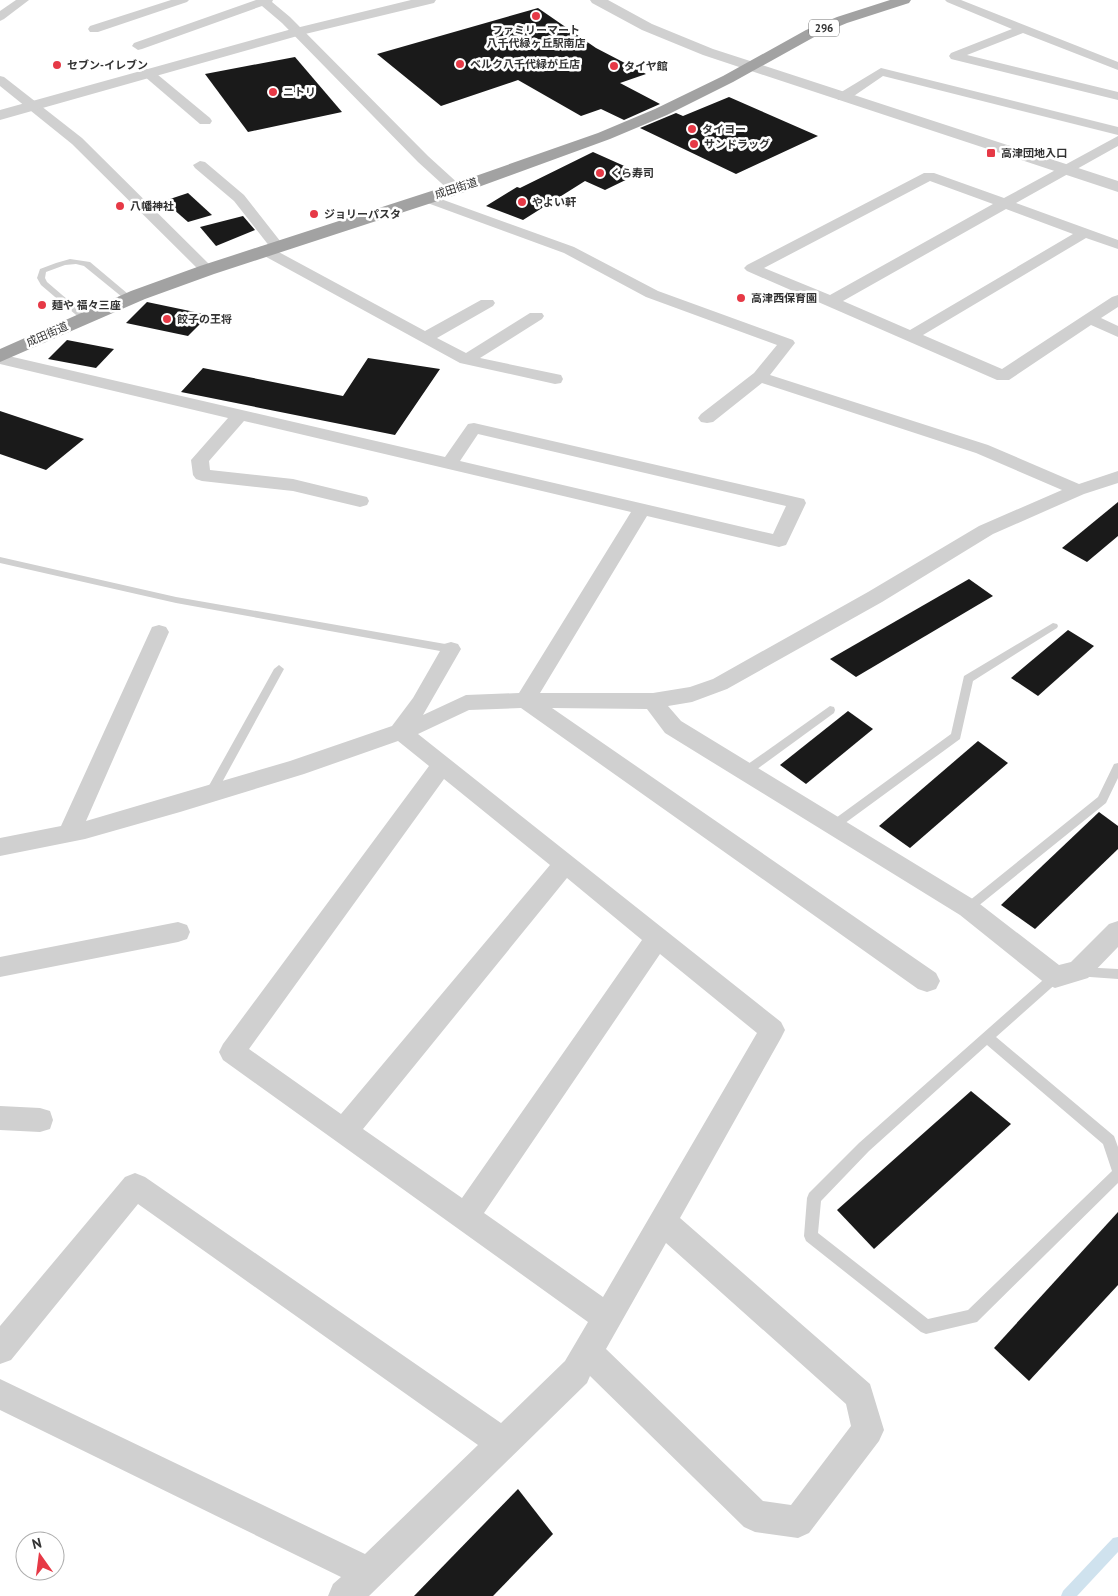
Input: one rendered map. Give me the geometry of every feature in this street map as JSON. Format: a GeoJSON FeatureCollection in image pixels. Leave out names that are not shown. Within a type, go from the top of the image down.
{"type":"FeatureCollection","features":[{"type":"Feature","properties":{"kind":"highway","name":"成田街道"},"geometry":{"type":"LineString","coordinates":[[0,357],[130,299],[207,270],[456,189],[604,136],[728,79],[811,33],[842,20],[904,0]]}},
{"type":"Feature","properties":{"kind":"street"},"geometry":{"type":"LineString","coordinates":[[1,15],[22,0]]}},
{"type":"Feature","properties":{"kind":"street"},"geometry":{"type":"LineString","coordinates":[[94,29],[183,0]]}},
{"type":"Feature","properties":{"kind":"street"},"geometry":{"type":"LineString","coordinates":[[138,46],[265,0],[423,159],[456,189]]}},
{"type":"Feature","properties":{"kind":"street"},"geometry":{"type":"LineString","coordinates":[[0,115],[297,32],[429,0]]}},
{"type":"Feature","properties":{"kind":"street"},"geometry":{"type":"LineString","coordinates":[[596,0],[678,41],[1118,187]]}},
{"type":"Feature","properties":{"kind":"street"},"geometry":{"type":"LineString","coordinates":[[951,0],[1118,66]]}},
{"type":"Feature","properties":{"kind":"street"},"geometry":{"type":"LineString","coordinates":[[1022,29],[955,56],[1118,96]]}},
{"type":"Feature","properties":{"kind":"street"},"geometry":{"type":"LineString","coordinates":[[843,97],[881,72],[1118,131]]}},
{"type":"Feature","properties":{"kind":"street"},"geometry":{"type":"LineString","coordinates":[[148,73],[205,121]]}},
{"type":"Feature","properties":{"kind":"street"},"geometry":{"type":"LineString","coordinates":[[0,80],[77,141],[207,270]]}},
{"type":"Feature","properties":{"kind":"street"},"geometry":{"type":"LineString","coordinates":[[831,301],[1118,140]]}},
{"type":"Feature","properties":{"kind":"street"},"geometry":{"type":"LineString","coordinates":[[200,165],[239,198],[271,248],[424,338],[466,360],[555,379]]}},
{"type":"Feature","properties":{"kind":"street"},"geometry":{"type":"LineString","coordinates":[[1118,245],[930,176],[752,268],[1003,376],[1118,300]]}},
{"type":"Feature","properties":{"kind":"street"},"geometry":{"type":"LineString","coordinates":[[427,198],[569,250],[652,294],[788,343],[760,378],[707,418]]}},
{"type":"Feature","properties":{"kind":"street"},"geometry":{"type":"LineString","coordinates":[[911,336],[1085,233]]}},
{"type":"Feature","properties":{"kind":"street"},"geometry":{"type":"LineString","coordinates":[[424,338],[487,303]]}},
{"type":"Feature","properties":{"kind":"street"},"geometry":{"type":"LineString","coordinates":[[466,360],[536,316]]}},
{"type":"Feature","properties":{"kind":"street"},"geometry":{"type":"LineString","coordinates":[[1090,319],[1118,332]]}},
{"type":"Feature","properties":{"kind":"street"},"geometry":{"type":"LineString","coordinates":[[0,357],[779,541],[797,503],[474,428],[450,463]]}},
{"type":"Feature","properties":{"kind":"street"},"geometry":{"type":"LineString","coordinates":[[760,378],[982,449],[1078,490]]}},
{"type":"Feature","properties":{"kind":"street"},"geometry":{"type":"LineString","coordinates":[[240,415],[200,460],[202,475],[293,485],[360,501]]}},
{"type":"Feature","properties":{"kind":"street"},"geometry":{"type":"LineString","coordinates":[[0,847],[69,833],[296,768],[425,723],[466,703],[525,700],[653,701],[692,694],[720,684],[875,597],[986,530],[1078,490],[1118,477]]}},
{"type":"Feature","properties":{"kind":"street"},"geometry":{"type":"LineString","coordinates":[[525,700],[643,508]]}},
{"type":"Feature","properties":{"kind":"street"},"geometry":{"type":"LineString","coordinates":[[69,833],[159,632]]}},
{"type":"Feature","properties":{"kind":"street"},"geometry":{"type":"LineString","coordinates":[[400,732],[420,703],[451,649]]}},
{"type":"Feature","properties":{"kind":"street"},"geometry":{"type":"LineString","coordinates":[[525,700],[927,981]]}},
{"type":"Feature","properties":{"kind":"street"},"geometry":{"type":"LineString","coordinates":[[653,701],[673,727],[968,908],[1055,977],[1079,971],[1118,931]]}},
{"type":"Feature","properties":{"kind":"street"},"geometry":{"type":"LineString","coordinates":[[345,1596],[576,1372],[772,1030],[400,732]]}},
{"type":"Feature","properties":{"kind":"street"},"geometry":{"type":"LineString","coordinates":[[442,765],[232,1052],[608,1318]]}},
{"type":"Feature","properties":{"kind":"street"},"geometry":{"type":"LineString","coordinates":[[344,1131],[565,864]]}},
{"type":"Feature","properties":{"kind":"street"},"geometry":{"type":"LineString","coordinates":[[0,967],[178,932]]}},
{"type":"Feature","properties":{"kind":"street"},"geometry":{"type":"LineString","coordinates":[[465,1217],[657,938]]}},
{"type":"Feature","properties":{"kind":"street"},"geometry":{"type":"LineString","coordinates":[[0,1118],[40,1120]]}},
{"type":"Feature","properties":{"kind":"street"},"geometry":{"type":"LineString","coordinates":[[0,1349],[135,1186],[503,1443]]}},
{"type":"Feature","properties":{"kind":"street"},"geometry":{"type":"LineString","coordinates":[[588,1353],[755,1516],[798,1522],[868,1430],[859,1394],[663,1222]]}},
{"type":"Feature","properties":{"kind":"street"},"geometry":{"type":"LineString","coordinates":[[0,1394],[368,1573]]}},
{"type":"Feature","properties":{"kind":"lane"},"geometry":{"type":"LineString","coordinates":[[85,318],[44,283],[41,278],[43,271],[64,263],[82,262],[130,299]]}},
{"type":"Feature","properties":{"kind":"lane"},"geometry":{"type":"LineString","coordinates":[[0,560],[176,600],[451,649]]}},
{"type":"Feature","properties":{"kind":"lane"},"geometry":{"type":"LineString","coordinates":[[833,826],[956,736],[968,679],[1053,626]]}},
{"type":"Feature","properties":{"kind":"lane"},"geometry":{"type":"LineString","coordinates":[[210,794],[279,669]]}},
{"type":"Feature","properties":{"kind":"lane"},"geometry":{"type":"LineString","coordinates":[[745,772],[830,710]]}},
{"type":"Feature","properties":{"kind":"lane"},"geometry":{"type":"LineString","coordinates":[[968,908],[1102,800],[1118,768]]}},
{"type":"Feature","properties":{"kind":"lane"},"geometry":{"type":"LineString","coordinates":[[1079,971],[1118,974]]}},
{"type":"Feature","properties":{"kind":"lane"},"geometry":{"type":"LineString","coordinates":[[1055,977],[864,1147],[814,1198],[811,1236],[926,1327],[972,1317],[1118,1174]]}},
{"type":"Feature","properties":{"kind":"lane"},"geometry":{"type":"LineString","coordinates":[[987,1037],[1109,1140],[1118,1169]]}},
{"type":"Feature","properties":{"kind":"building"},"geometry":{"type":"Polygon","coordinates":[[[538,8],[596,48],[646,74],[620,83],[660,104],[624,120],[601,109],[581,116],[518,80],[441,106],[377,54],[538,8]]]}},
{"type":"Feature","properties":{"kind":"building"},"geometry":{"type":"Polygon","coordinates":[[[295,57],[342,112],[248,132],[205,74],[295,57]]]}},
{"type":"Feature","properties":{"kind":"building"},"geometry":{"type":"Polygon","coordinates":[[[729,97],[818,136],[736,174],[640,128],[676,113],[683,116],[729,97]]]}},
{"type":"Feature","properties":{"kind":"building"},"geometry":{"type":"Polygon","coordinates":[[[593,152],[640,173],[605,190],[585,181],[523,220],[486,206],[517,187],[520,188],[593,152]]]}},
{"type":"Feature","properties":{"kind":"building"},"geometry":{"type":"Polygon","coordinates":[[[188,193],[212,215],[188,222],[164,201],[188,193]]]}},
{"type":"Feature","properties":{"kind":"building"},"geometry":{"type":"Polygon","coordinates":[[[243,216],[255,230],[216,246],[200,227],[243,216]]]}},
{"type":"Feature","properties":{"kind":"building"},"geometry":{"type":"Polygon","coordinates":[[[147,302],[209,315],[188,336],[126,323],[147,302]]]}},
{"type":"Feature","properties":{"kind":"building"},"geometry":{"type":"Polygon","coordinates":[[[67,340],[114,349],[96,368],[48,359],[67,340]]]}},
{"type":"Feature","properties":{"kind":"building"},"geometry":{"type":"Polygon","coordinates":[[[368,358],[440,369],[395,435],[181,392],[203,368],[343,396],[368,358]]]}},
{"type":"Feature","properties":{"kind":"building"},"geometry":{"type":"Polygon","coordinates":[[[0,411],[84,439],[46,470],[0,454],[0,411]]]}},
{"type":"Feature","properties":{"kind":"building"},"geometry":{"type":"Polygon","coordinates":[[[1118,502],[1118,536],[1087,562],[1062,548],[1118,502]]]}},
{"type":"Feature","properties":{"kind":"building"},"geometry":{"type":"Polygon","coordinates":[[[969,579],[993,596],[856,677],[830,659],[969,579]]]}},
{"type":"Feature","properties":{"kind":"building"},"geometry":{"type":"Polygon","coordinates":[[[1068,630],[1094,646],[1038,696],[1011,678],[1068,630]]]}},
{"type":"Feature","properties":{"kind":"building"},"geometry":{"type":"Polygon","coordinates":[[[848,711],[873,729],[806,784],[780,765],[848,711]]]}},
{"type":"Feature","properties":{"kind":"building"},"geometry":{"type":"Polygon","coordinates":[[[978,741],[1008,763],[910,848],[879,826],[978,741]]]}},
{"type":"Feature","properties":{"kind":"building"},"geometry":{"type":"Polygon","coordinates":[[[1099,812],[1118,826],[1118,849],[1035,929],[1001,905],[1099,812]]]}},
{"type":"Feature","properties":{"kind":"building"},"geometry":{"type":"Polygon","coordinates":[[[971,1091],[1011,1124],[874,1249],[837,1210],[971,1091]]]}},
{"type":"Feature","properties":{"kind":"building"},"geometry":{"type":"Polygon","coordinates":[[[1118,1212],[1118,1285],[1029,1381],[994,1348],[1118,1212]]]}},
{"type":"Feature","properties":{"kind":"building"},"geometry":{"type":"Polygon","coordinates":[[[518,1489],[553,1534],[493,1596],[414,1596],[518,1489]]]}},
{"type":"Feature","properties":{"kind":"waterway"},"geometry":{"type":"LineString","coordinates":[[1068,1596],[1118,1543]]}},
{"type":"Feature","properties":{"kind":"place","name":"ファミリーマート 八千代緑ヶ丘駅南店"},"geometry":{"type":"Point","coordinates":[536,16]}},
{"type":"Feature","properties":{"kind":"place","name":"ベルク八千代緑が丘店"},"geometry":{"type":"Point","coordinates":[460,64]}},
{"type":"Feature","properties":{"kind":"place","name":"セブン-イレブン"},"geometry":{"type":"Point","coordinates":[57,65]}},
{"type":"Feature","properties":{"kind":"place","name":"タイヤ館"},"geometry":{"type":"Point","coordinates":[614,66]}},
{"type":"Feature","properties":{"kind":"place","name":"ニトリ"},"geometry":{"type":"Point","coordinates":[273,92]}},
{"type":"Feature","properties":{"kind":"place","name":"タイヨー"},"geometry":{"type":"Point","coordinates":[692,129]}},
{"type":"Feature","properties":{"kind":"place","name":"サンドラッグ"},"geometry":{"type":"Point","coordinates":[694,144]}},
{"type":"Feature","properties":{"kind":"place","name":"高津団地入口"},"geometry":{"type":"Point","coordinates":[991,153]}},
{"type":"Feature","properties":{"kind":"place","name":"くら寿司"},"geometry":{"type":"Point","coordinates":[600,173]}},
{"type":"Feature","properties":{"kind":"place","name":"やよい軒"},"geometry":{"type":"Point","coordinates":[522,202]}},
{"type":"Feature","properties":{"kind":"place","name":"八幡神社"},"geometry":{"type":"Point","coordinates":[120,206]}},
{"type":"Feature","properties":{"kind":"place","name":"ジョリーパスタ"},"geometry":{"type":"Point","coordinates":[314,214]}},
{"type":"Feature","properties":{"kind":"place","name":"高津西保育園"},"geometry":{"type":"Point","coordinates":[741,298]}},
{"type":"Feature","properties":{"kind":"place","name":"麺や 福々三座"},"geometry":{"type":"Point","coordinates":[42,305]}},
{"type":"Feature","properties":{"kind":"place","name":"餃子の王将"},"geometry":{"type":"Point","coordinates":[167,319]}}]}
